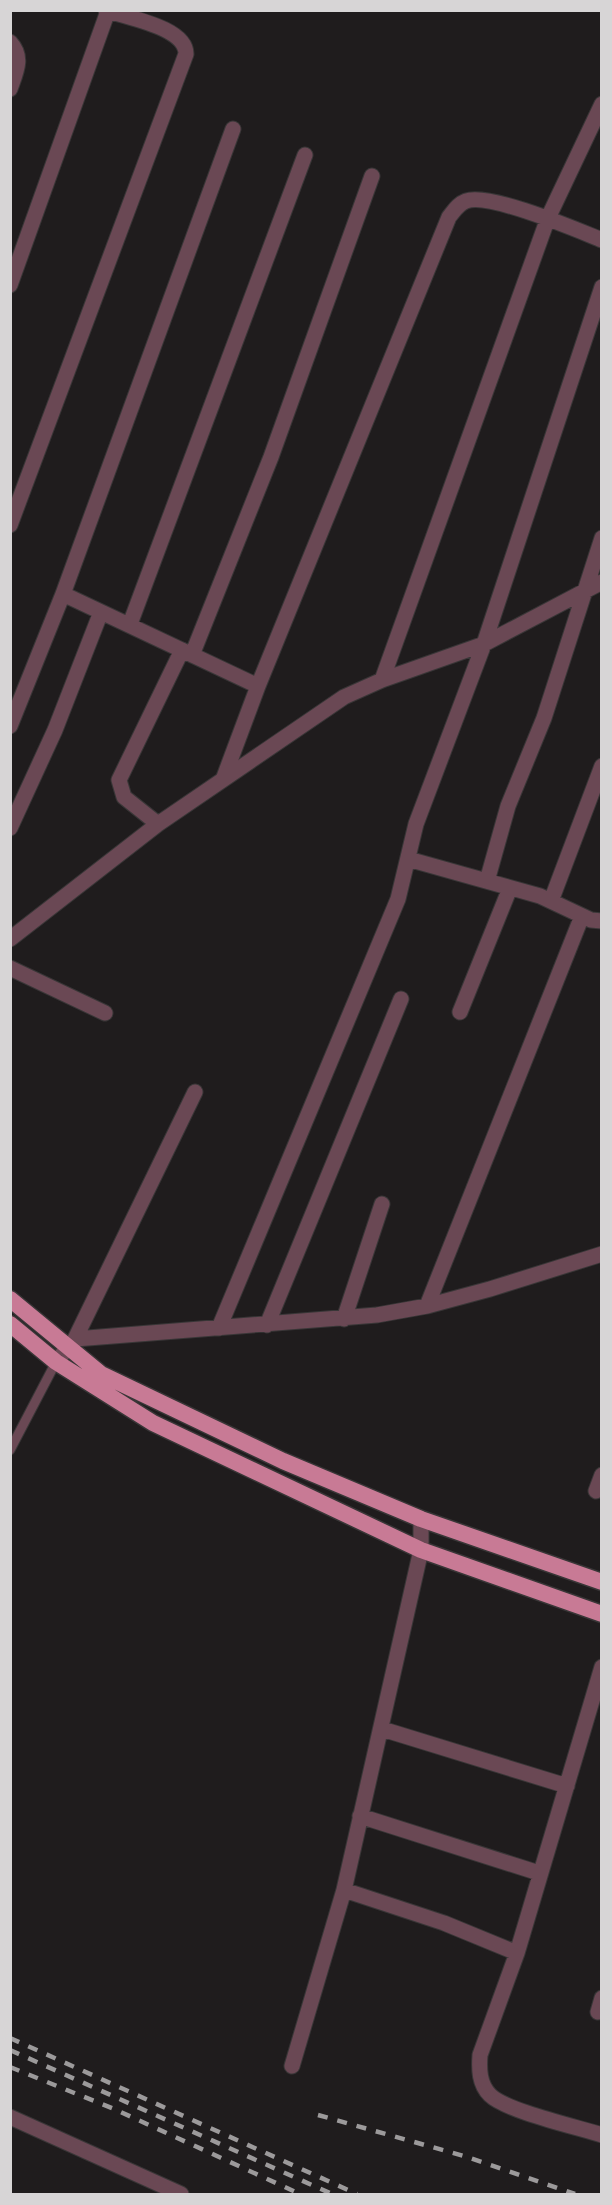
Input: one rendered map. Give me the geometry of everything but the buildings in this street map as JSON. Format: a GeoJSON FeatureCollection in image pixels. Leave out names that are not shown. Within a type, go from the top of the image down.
{"type":"FeatureCollection","features":[{"type":"Feature","properties":{"kind":"highway"},"geometry":{"type":"LineString","coordinates":[[10,1299],[71,1342],[101,1374],[283,1461],[421,1519],[602,1582]]}},
{"type":"Feature","properties":{"kind":"highway"},"geometry":{"type":"LineString","coordinates":[[10,1324],[56,1362],[153,1423],[421,1550],[602,1614]]}},
{"type":"Feature","properties":{"kind":"street"},"geometry":{"type":"LineString","coordinates":[[10,285],[107,11],[176,34],[185,44],[186,54],[10,525]]}},
{"type":"Feature","properties":{"kind":"street"},"geometry":{"type":"LineString","coordinates":[[10,42],[18,53],[19,60],[10,89]]}},
{"type":"Feature","properties":{"kind":"street"},"geometry":{"type":"LineString","coordinates":[[382,680],[548,218],[602,104]]}},
{"type":"Feature","properties":{"kind":"street"},"geometry":{"type":"LineString","coordinates":[[10,726],[63,594],[233,129]]}},
{"type":"Feature","properties":{"kind":"street"},"geometry":{"type":"LineString","coordinates":[[130,624],[305,155]]}},
{"type":"Feature","properties":{"kind":"street"},"geometry":{"type":"LineString","coordinates":[[158,824],[124,797],[119,780],[187,652],[272,457],[372,177]]}},
{"type":"Feature","properties":{"kind":"street"},"geometry":{"type":"LineString","coordinates":[[224,777],[258,686],[449,217],[457,207],[476,199],[548,218],[602,240]]}},
{"type":"Feature","properties":{"kind":"street"},"geometry":{"type":"LineString","coordinates":[[219,1328],[398,899],[416,824],[484,644],[602,287]]}},
{"type":"Feature","properties":{"kind":"street"},"geometry":{"type":"LineString","coordinates":[[488,881],[508,806],[544,718],[602,537]]}},
{"type":"Feature","properties":{"kind":"street"},"geometry":{"type":"LineString","coordinates":[[10,939],[158,824],[344,697],[382,680],[484,644],[602,582]]}},
{"type":"Feature","properties":{"kind":"street"},"geometry":{"type":"LineString","coordinates":[[63,594],[258,686]]}},
{"type":"Feature","properties":{"kind":"street"},"geometry":{"type":"LineString","coordinates":[[10,828],[55,730],[101,612]]}},
{"type":"Feature","properties":{"kind":"street"},"geometry":{"type":"LineString","coordinates":[[551,901],[602,766]]}},
{"type":"Feature","properties":{"kind":"street"},"geometry":{"type":"LineString","coordinates":[[408,858],[551,901],[582,916],[602,921]]}},
{"type":"Feature","properties":{"kind":"street"},"geometry":{"type":"LineString","coordinates":[[460,1012],[510,888]]}},
{"type":"Feature","properties":{"kind":"street"},"geometry":{"type":"LineString","coordinates":[[427,1306],[582,916]]}},
{"type":"Feature","properties":{"kind":"street"},"geometry":{"type":"LineString","coordinates":[[10,968],[105,1013]]}},
{"type":"Feature","properties":{"kind":"street"},"geometry":{"type":"LineString","coordinates":[[267,1325],[401,999]]}},
{"type":"Feature","properties":{"kind":"street"},"geometry":{"type":"LineString","coordinates":[[56,1362],[71,1342],[195,1092]]}},
{"type":"Feature","properties":{"kind":"street"},"geometry":{"type":"LineString","coordinates":[[344,1319],[382,1204]]}},
{"type":"Feature","properties":{"kind":"street"},"geometry":{"type":"LineString","coordinates":[[71,1342],[344,1319],[427,1306],[602,1254]]}},
{"type":"Feature","properties":{"kind":"street"},"geometry":{"type":"LineString","coordinates":[[596,1491],[602,1475]]}},
{"type":"Feature","properties":{"kind":"street"},"geometry":{"type":"LineString","coordinates":[[292,2066],[344,1890],[382,1729],[421,1550],[421,1519]]}},
{"type":"Feature","properties":{"kind":"street"},"geometry":{"type":"LineString","coordinates":[[602,1667],[517,1953],[480,2055],[482,2082],[490,2096],[506,2105],[602,2135]]}},
{"type":"Feature","properties":{"kind":"street"},"geometry":{"type":"LineString","coordinates":[[382,1729],[567,1786]]}},
{"type":"Feature","properties":{"kind":"street"},"geometry":{"type":"LineString","coordinates":[[360,1816],[539,1873]]}},
{"type":"Feature","properties":{"kind":"street"},"geometry":{"type":"LineString","coordinates":[[344,1890],[444,1923],[517,1953]]}},
{"type":"Feature","properties":{"kind":"street"},"geometry":{"type":"LineString","coordinates":[[10,2117],[181,2194]]}},
{"type":"Feature","properties":{"kind":"lane"},"geometry":{"type":"LineString","coordinates":[[10,1450],[56,1362]]}},
{"type":"Feature","properties":{"kind":"railway"},"geometry":{"type":"LineString","coordinates":[[10,2038],[357,2194]]}},
{"type":"Feature","properties":{"kind":"railway"},"geometry":{"type":"LineString","coordinates":[[10,2050],[332,2194]]}},
{"type":"Feature","properties":{"kind":"railway"},"geometry":{"type":"LineString","coordinates":[[10,2067],[114,2109],[300,2194]]}},
{"type":"Feature","properties":{"kind":"railway"},"geometry":{"type":"LineString","coordinates":[[318,2115],[464,2156],[575,2194]]}}]}
